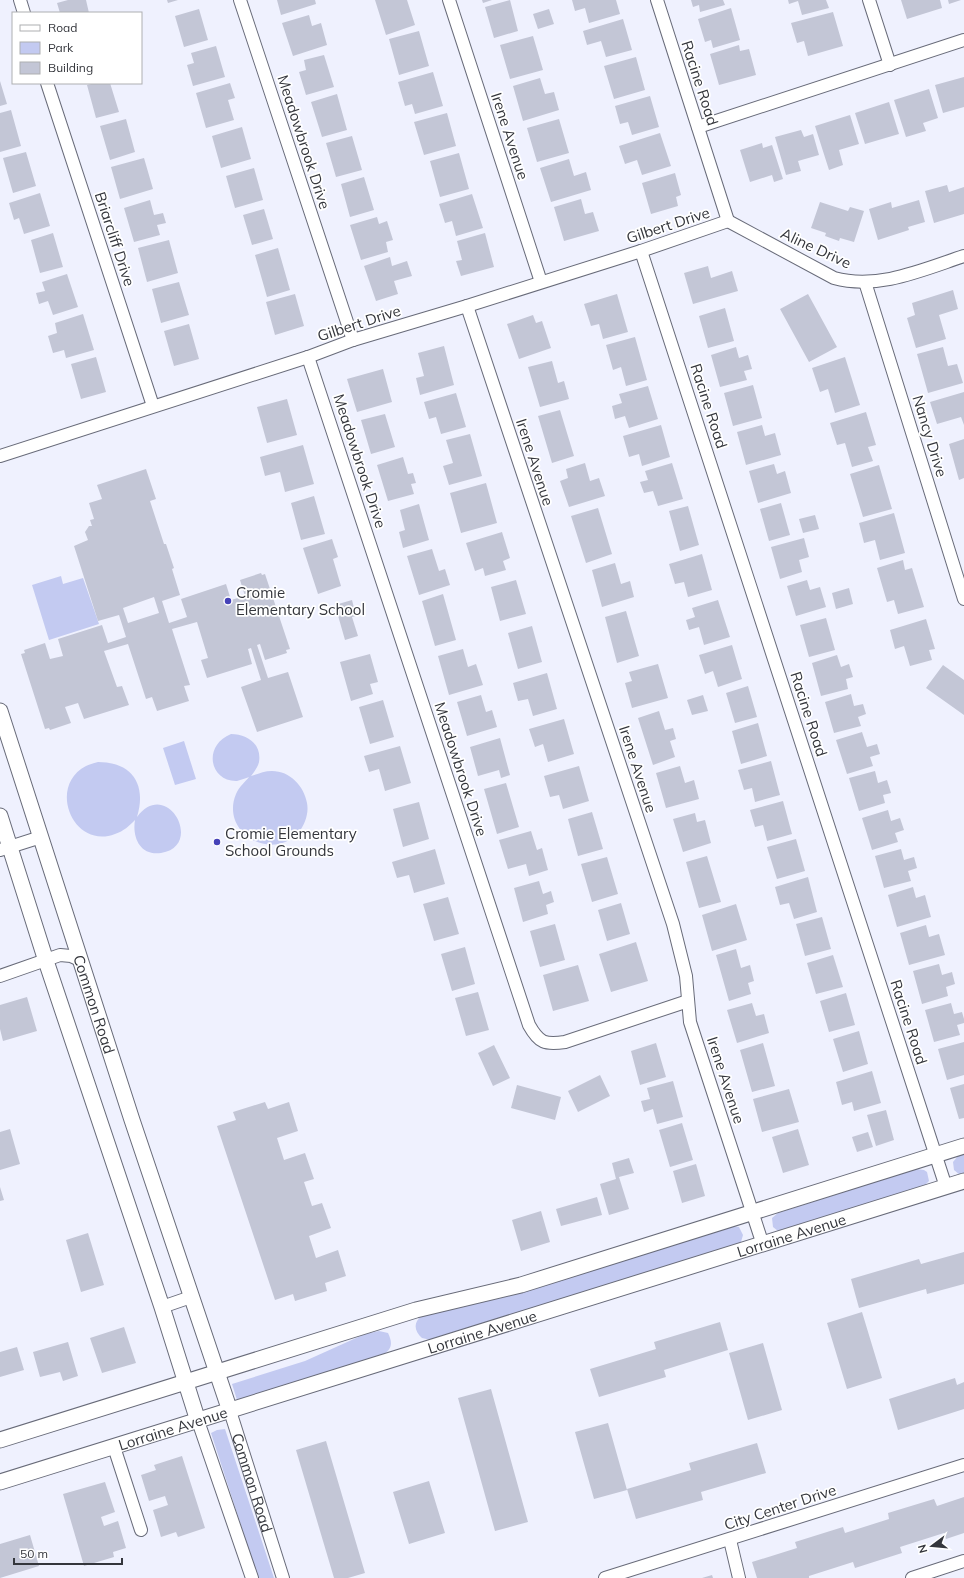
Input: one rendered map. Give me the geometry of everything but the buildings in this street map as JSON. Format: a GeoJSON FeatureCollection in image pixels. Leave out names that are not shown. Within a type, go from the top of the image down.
{"type":"FeatureCollection","features":[{"type":"Feature","properties":{"kind":"street"},"geometry":{"type":"LineString","coordinates":[[20,0],[24,12]]}},
{"type":"Feature","properties":{"kind":"street","name":"Meadowbrook Drive"},"geometry":{"type":"LineString","coordinates":[[240,0],[353,340]]}},
{"type":"Feature","properties":{"kind":"street","name":"Irene Avenue"},"geometry":{"type":"LineString","coordinates":[[449,0],[541,282]]}},
{"type":"Feature","properties":{"kind":"street","name":"Racine Road"},"geometry":{"type":"LineString","coordinates":[[657,0],[728,222]]}},
{"type":"Feature","properties":{"kind":"street"},"geometry":{"type":"LineString","coordinates":[[869,0],[890,65]]}},
{"type":"Feature","properties":{"kind":"street"},"geometry":{"type":"LineString","coordinates":[[698,127],[964,40]]}},
{"type":"Feature","properties":{"kind":"street","name":"Briarcliff Drive"},"geometry":{"type":"LineString","coordinates":[[47,84],[154,406]]}},
{"type":"Feature","properties":{"kind":"street","name":"Gilbert Drive"},"geometry":{"type":"LineString","coordinates":[[0,456],[353,340],[467,306],[728,222]]}},
{"type":"Feature","properties":{"kind":"street","name":"Aline Drive"},"geometry":{"type":"LineString","coordinates":[[728,222],[834,278],[848,282],[865,282],[902,276],[964,256]]}},
{"type":"Feature","properties":{"kind":"street","name":"Racine Road"},"geometry":{"type":"LineString","coordinates":[[641,251],[946,1187]]}},
{"type":"Feature","properties":{"kind":"street","name":"Nancy Drive"},"geometry":{"type":"LineString","coordinates":[[865,282],[964,599]]}},
{"type":"Feature","properties":{"kind":"street","name":"Irene Avenue"},"geometry":{"type":"LineString","coordinates":[[467,306],[673,924],[686,976],[690,1022],[763,1245]]}},
{"type":"Feature","properties":{"kind":"street","name":"Meadowbrook Drive"},"geometry":{"type":"LineString","coordinates":[[308,356],[529,1025],[534,1035],[541,1042],[553,1044],[565,1042],[688,1001]]}},
{"type":"Feature","properties":{"kind":"street","name":"Common Road"},"geometry":{"type":"LineString","coordinates":[[0,711],[80,960],[230,1411],[283,1578]]}},
{"type":"Feature","properties":{"kind":"street","name":"Common Road"},"geometry":{"type":"LineString","coordinates":[[0,816],[5,849],[46,961],[162,1307],[198,1421],[252,1578]]}},
{"type":"Feature","properties":{"kind":"street"},"geometry":{"type":"LineString","coordinates":[[5,849],[41,838]]}},
{"type":"Feature","properties":{"kind":"street"},"geometry":{"type":"LineString","coordinates":[[0,976],[60,955],[71,956],[80,960]]}},
{"type":"Feature","properties":{"kind":"street"},"geometry":{"type":"LineString","coordinates":[[0,1440],[416,1310],[521,1285],[964,1146]]}},
{"type":"Feature","properties":{"kind":"street","name":"Lorraine Avenue"},"geometry":{"type":"LineString","coordinates":[[0,1482],[964,1182]]}},
{"type":"Feature","properties":{"kind":"street"},"geometry":{"type":"LineString","coordinates":[[162,1307],[191,1297]]}},
{"type":"Feature","properties":{"kind":"street"},"geometry":{"type":"LineString","coordinates":[[114,1447],[141,1530]]}},
{"type":"Feature","properties":{"kind":"street","name":"City Center Drive"},"geometry":{"type":"LineString","coordinates":[[605,1578],[730,1540],[964,1465]]}},
{"type":"Feature","properties":{"kind":"street"},"geometry":{"type":"LineString","coordinates":[[730,1540],[739,1578]]}},
{"type":"Feature","properties":{"kind":"street"},"geometry":{"type":"LineString","coordinates":[[912,1578],[964,1562]]}},
{"type":"Feature","properties":{"kind":"green space"},"geometry":{"type":"Polygon","coordinates":[[[61,576],[63,584],[83,578],[99,624],[49,640],[32,585],[61,576]]]}},
{"type":"Feature","properties":{"kind":"green space"},"geometry":{"type":"Polygon","coordinates":[[[231,734],[237,734],[248,738],[256,745],[259,762],[251,776],[272,771],[279,772],[290,777],[303,791],[307,803],[306,818],[299,832],[288,841],[275,844],[263,844],[251,839],[242,831],[235,820],[233,808],[236,794],[249,777],[237,781],[228,780],[221,776],[216,770],[213,762],[213,754],[216,747],[222,740],[231,734]]]}},
{"type":"Feature","properties":{"kind":"green space"},"geometry":{"type":"Polygon","coordinates":[[[184,741],[196,779],[175,785],[163,748],[184,741]]]}},
{"type":"Feature","properties":{"kind":"green space"},"geometry":{"type":"Polygon","coordinates":[[[98,762],[120,766],[134,777],[140,794],[140,805],[137,817],[148,807],[160,805],[169,809],[177,817],[181,828],[180,839],[174,848],[161,853],[148,852],[136,839],[134,826],[135,820],[118,833],[100,836],[87,833],[77,825],[70,814],[67,801],[68,787],[74,775],[86,766],[98,762]]]}},
{"type":"Feature","properties":{"kind":"green space"},"geometry":{"type":"Polygon","coordinates":[[[964,1154],[964,1174],[960,1175],[954,1170],[953,1162],[958,1156],[964,1154]]]}},
{"type":"Feature","properties":{"kind":"green space"},"geometry":{"type":"Polygon","coordinates":[[[916,1169],[927,1172],[929,1181],[923,1187],[778,1231],[773,1227],[772,1218],[778,1213],[916,1169]]]}},
{"type":"Feature","properties":{"kind":"green space"},"geometry":{"type":"Polygon","coordinates":[[[731,1226],[739,1227],[743,1235],[741,1242],[737,1245],[431,1340],[422,1338],[416,1330],[417,1321],[422,1316],[501,1298],[731,1226]]]}},
{"type":"Feature","properties":{"kind":"green space"},"geometry":{"type":"Polygon","coordinates":[[[379,1331],[388,1333],[391,1340],[390,1348],[382,1355],[237,1400],[232,1384],[305,1361],[365,1334],[379,1331]]]}},
{"type":"Feature","properties":{"kind":"green space"},"geometry":{"type":"Polygon","coordinates":[[[225,1429],[274,1578],[258,1578],[211,1433],[217,1430],[225,1429]]]}},
{"type":"Feature","properties":{"kind":"place","name":"Cromie Elementary School"},"geometry":{"type":"Point","coordinates":[228,601]}},
{"type":"Feature","properties":{"kind":"place","name":"Cromie Elementary School Grounds"},"geometry":{"type":"Point","coordinates":[217,842]}}]}
